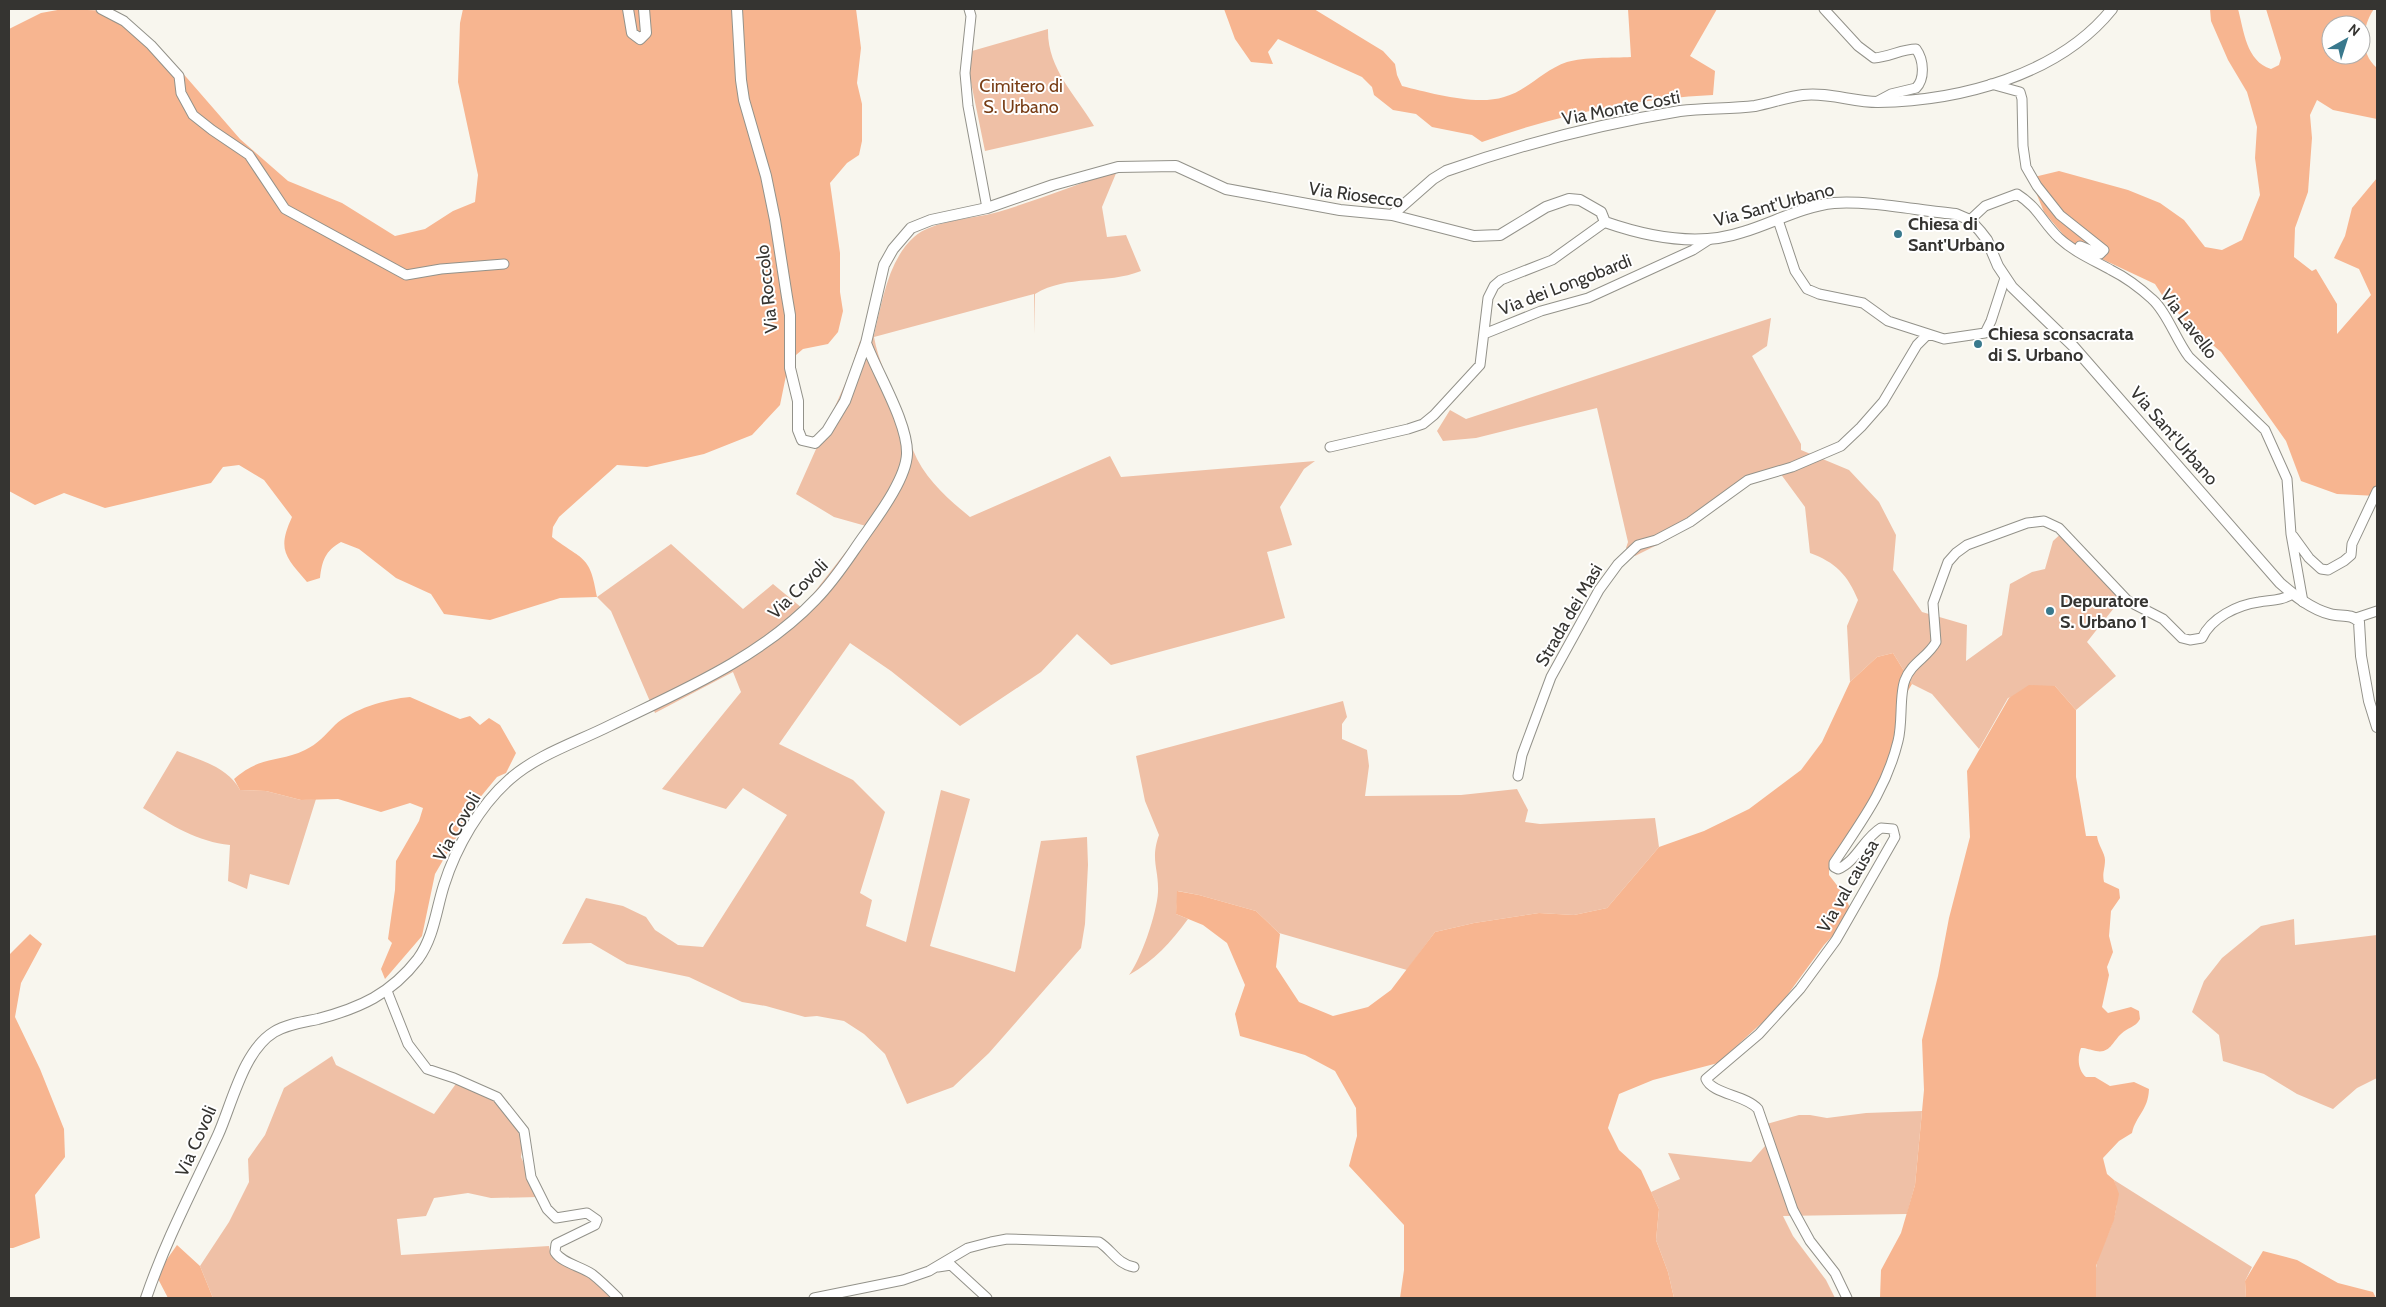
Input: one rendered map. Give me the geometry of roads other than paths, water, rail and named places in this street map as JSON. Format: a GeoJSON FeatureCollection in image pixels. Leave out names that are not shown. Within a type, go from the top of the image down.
{"type":"FeatureCollection","features":[{"type":"Feature","properties":{"kind":"street"},"geometry":{"type":"LineString","coordinates":[[101,9],[124,21],[151,45],[179,76],[181,93],[193,115],[249,155],[285,209],[406,275],[441,269],[504,264]]}},
{"type":"Feature","properties":{"kind":"street"},"geometry":{"type":"LineString","coordinates":[[628,9],[632,33],[640,39],[646,33],[644,9]]}},
{"type":"Feature","properties":{"kind":"street","name":"Via Roccolo"},"geometry":{"type":"LineString","coordinates":[[738,9],[741,80],[776,220],[790,315],[790,368],[798,401],[798,430],[802,440],[815,443],[831,424],[845,400],[866,342]]}},
{"type":"Feature","properties":{"kind":"street"},"geometry":{"type":"LineString","coordinates":[[969,9],[970,29],[965,60],[967,98],[987,208]]}},
{"type":"Feature","properties":{"kind":"street"},"geometry":{"type":"LineString","coordinates":[[1824,9],[1858,46],[1874,58],[1888,57],[1908,49],[1916,49],[1920,54],[1923,76],[1916,88],[1891,94],[1875,102]]}},
{"type":"Feature","properties":{"kind":"street","name":"Via Monte Costi"},"geometry":{"type":"LineString","coordinates":[[1392,215],[1433,179],[1446,171],[1561,135],[1674,112],[1755,106],[1803,95],[1842,97],[1875,102],[1922,100],[1989,84],[2038,67],[2063,54],[2094,31],[2112,9]]}},
{"type":"Feature","properties":{"kind":"street"},"geometry":{"type":"LineString","coordinates":[[1989,84],[2020,92],[2022,99],[2022,146],[2026,167],[2037,186],[2060,215],[2104,250],[2100,254],[2096,254],[2065,242]]}},
{"type":"Feature","properties":{"kind":"street","name":"Via Riosecco"},"geometry":{"type":"LineString","coordinates":[[866,342],[884,265],[902,237],[911,228],[931,220],[987,208],[1053,185],[1118,167],[1167,164],[1176,166],[1234,191],[1340,210],[1392,215],[1474,236],[1500,235],[1546,207],[1574,199],[1601,212],[1605,222],[1649,236],[1710,239]]}},
{"type":"Feature","properties":{"kind":"street","name":"Via Lavello"},"geometry":{"type":"LineString","coordinates":[[1970,220],[1985,206],[2017,194],[2040,212],[2048,225],[2073,249],[2113,270],[2153,299],[2179,344],[2189,357],[2265,430],[2287,479],[2290,492],[2292,534],[2303,602]]}},
{"type":"Feature","properties":{"kind":"street","name":"Via Sant'Urbano"},"geometry":{"type":"LineString","coordinates":[[1710,239],[1725,238],[1808,209],[1833,203],[1956,214],[1970,220],[1987,240],[2005,278],[2073,346],[2270,572],[2303,602],[2330,614],[2356,618]]}},
{"type":"Feature","properties":{"kind":"street"},"geometry":{"type":"LineString","coordinates":[[1778,220],[1795,271],[1807,289],[1819,294],[1864,303],[1888,321],[1944,339],[1984,332],[1991,321],[2005,278]]}},
{"type":"Feature","properties":{"kind":"street"},"geometry":{"type":"LineString","coordinates":[[1330,447],[1408,429],[1430,419],[1478,367],[1482,357],[1488,298],[1496,284],[1557,258],[1605,222]]}},
{"type":"Feature","properties":{"kind":"street","name":"Via dei Longobardi"},"geometry":{"type":"LineString","coordinates":[[1484,334],[1541,311],[1588,298],[1693,250],[1710,239]]}},
{"type":"Feature","properties":{"kind":"street","name":"Strada dei Masi"},"geometry":{"type":"LineString","coordinates":[[1518,776],[1522,755],[1551,677],[1599,590],[1618,564],[1638,545],[1656,540],[1690,522],[1748,480],[1792,467],[1840,446],[1861,427],[1883,402],[1917,345],[1928,334]]}},
{"type":"Feature","properties":{"kind":"street","name":"Via Covoli"},"geometry":{"type":"LineString","coordinates":[[146,1298],[170,1235],[224,1122],[245,1069],[259,1046],[275,1031],[334,1015],[387,991],[399,981],[425,948],[432,932],[444,882],[456,855],[473,825],[500,788],[527,767],[669,697],[739,659],[766,642],[796,618],[832,581],[878,515],[899,478],[907,453],[900,421],[866,342]]}},
{"type":"Feature","properties":{"kind":"street"},"geometry":{"type":"LineString","coordinates":[[2292,534],[2308,558],[2321,569],[2328,570],[2350,556],[2352,544],[2377,491]]}},
{"type":"Feature","properties":{"kind":"street","name":"Via val caussa"},"geometry":{"type":"LineString","coordinates":[[1847,1298],[1835,1273],[1810,1241],[1796,1216],[1785,1191],[1758,1109],[1746,1100],[1713,1086],[1706,1079],[1759,1034],[1800,989],[1836,940],[1895,837],[1893,829],[1882,828],[1868,838],[1844,867],[1838,869],[1834,867],[1834,863],[1871,808],[1888,777],[1901,727],[1904,681],[1911,668],[1936,642],[1933,603],[1948,562],[1967,545],[2027,522],[2044,521],[2059,528],[2128,600],[2163,618],[2182,638],[2190,640],[2202,638],[2208,625],[2234,610],[2258,602],[2280,599],[2292,594]]}},
{"type":"Feature","properties":{"kind":"street"},"geometry":{"type":"LineString","coordinates":[[2377,611],[2356,618],[2360,627],[2361,656],[2369,701],[2377,727]]}},
{"type":"Feature","properties":{"kind":"street"},"geometry":{"type":"LineString","coordinates":[[387,991],[408,1044],[426,1069],[454,1078],[497,1097],[524,1131],[531,1178],[546,1209],[556,1218],[587,1213],[597,1220],[595,1224],[556,1244],[555,1252],[559,1258],[573,1263],[592,1275],[618,1298]]}},
{"type":"Feature","properties":{"kind":"street"},"geometry":{"type":"LineString","coordinates":[[814,1298],[903,1280],[936,1267],[968,1248],[1007,1239],[1099,1242],[1122,1264],[1134,1266]]}},
{"type":"Feature","properties":{"kind":"street"},"geometry":{"type":"LineString","coordinates":[[936,1267],[951,1265],[987,1298]]}},
{"type":"Feature","properties":{"kind":"place","name":"Chiesa di Sant'Urbano"},"geometry":{"type":"Point","coordinates":[1898,234]}},
{"type":"Feature","properties":{"kind":"place","name":"Chiesa sconsacrata di S. Urbano"},"geometry":{"type":"Point","coordinates":[1978,344]}},
{"type":"Feature","properties":{"kind":"place","name":"Depuratore S. Urbano 1"},"geometry":{"type":"Point","coordinates":[2050,611]}},
{"type":"Feature","properties":{"kind":"park label","name":"Cimitero di S. Urbano"},"geometry":{"type":"Point","coordinates":[1021,96]}}]}
